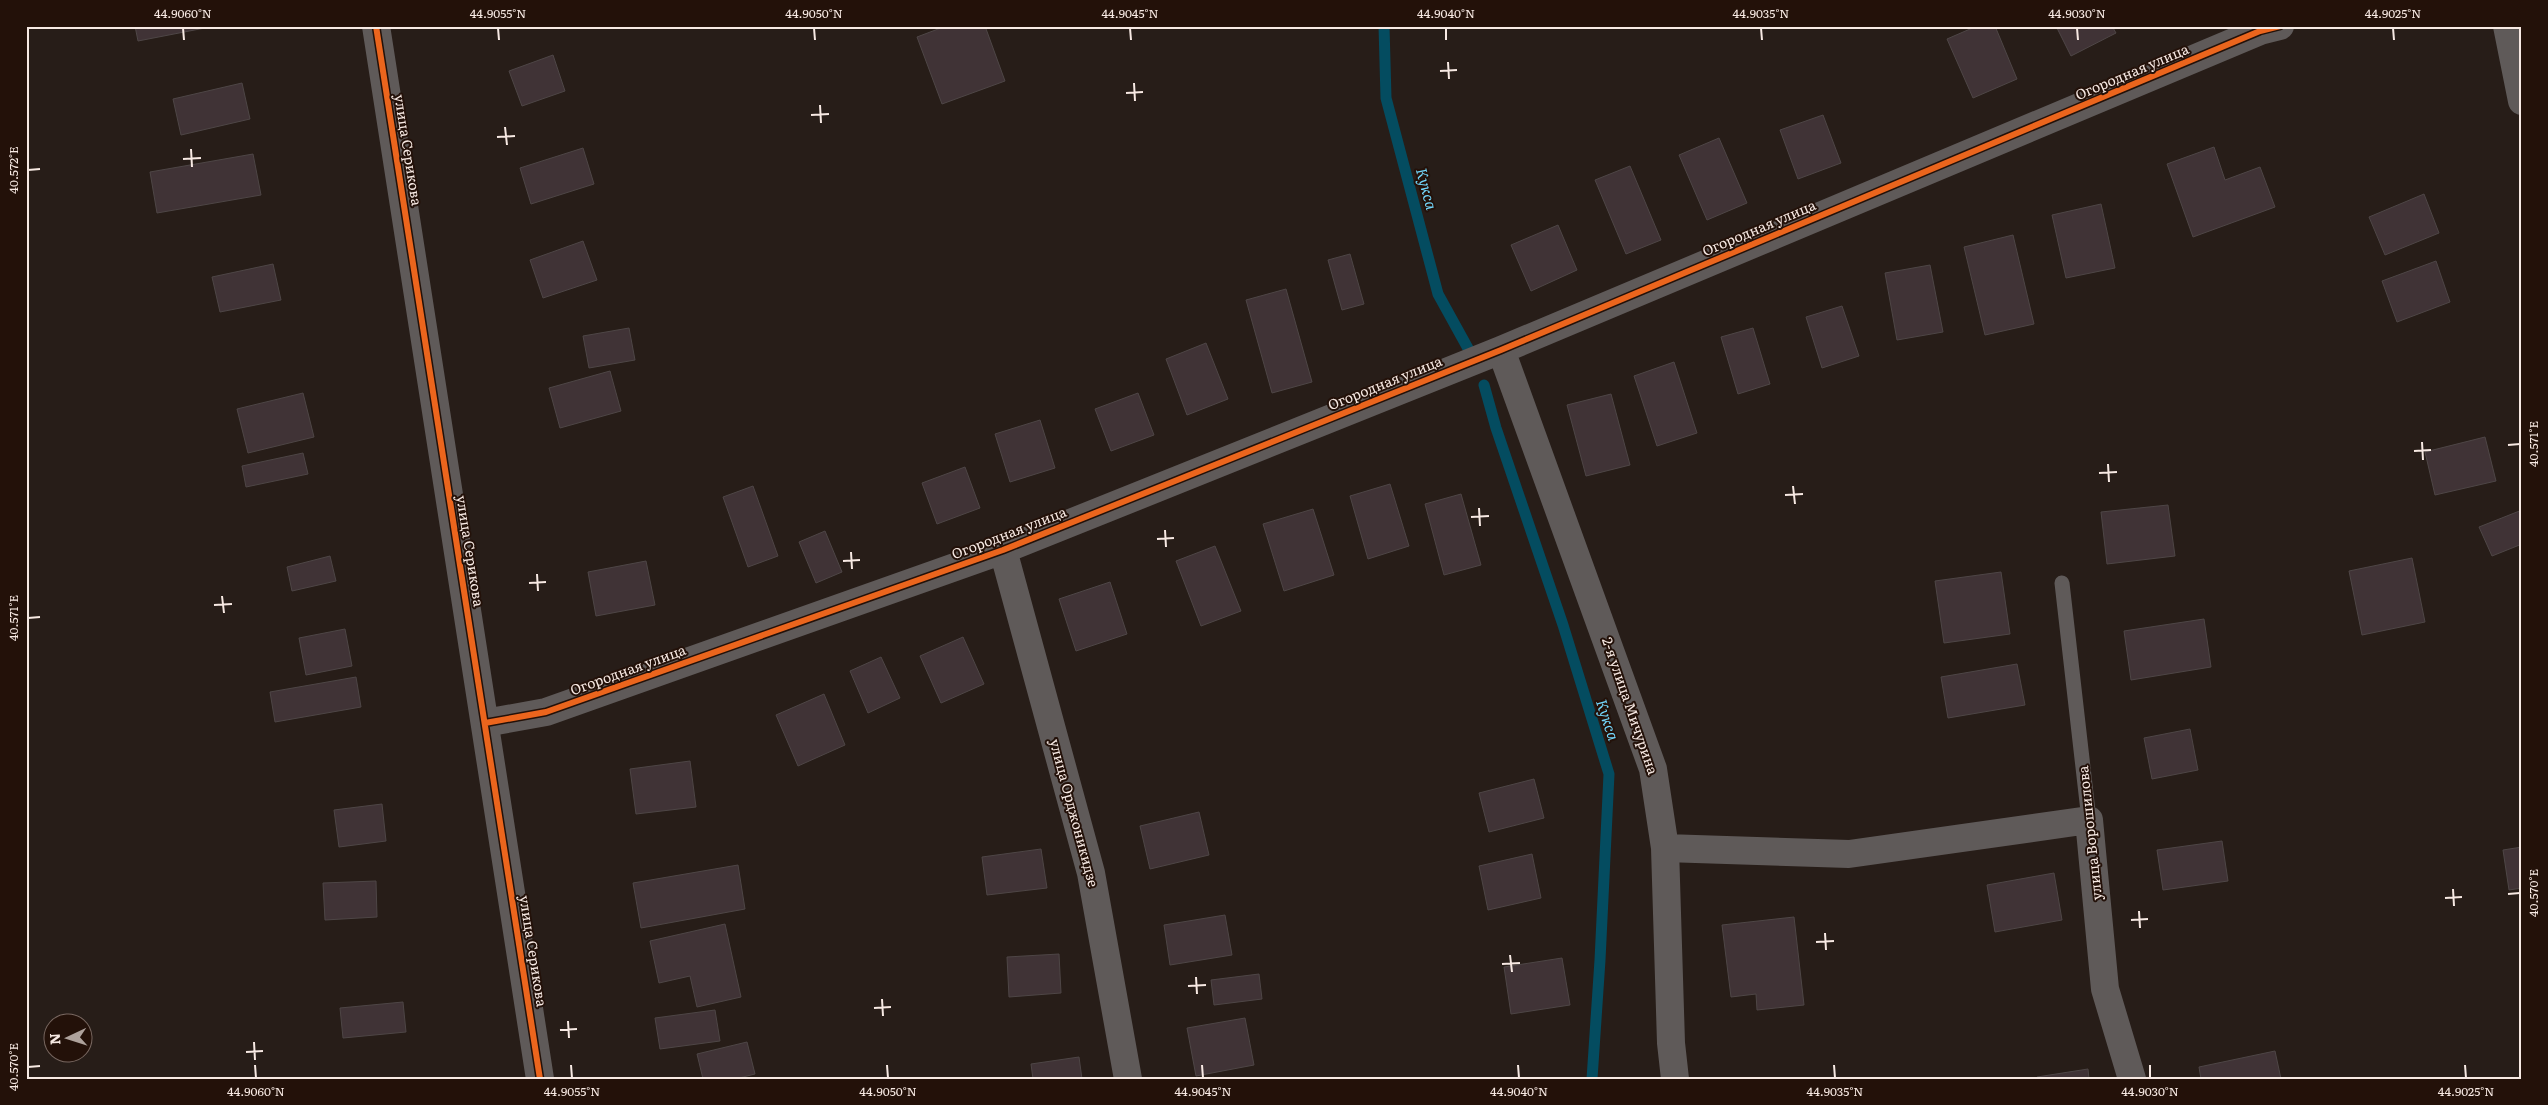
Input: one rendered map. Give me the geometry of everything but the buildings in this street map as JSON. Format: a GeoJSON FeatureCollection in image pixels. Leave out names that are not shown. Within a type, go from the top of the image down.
{"type":"FeatureCollection","features":[{"type":"Feature","properties":{"kind":"street","name":"улица Серикова"},"geometry":{"type":"LineString","coordinates":[[376,26],[540,1079]]}},
{"type":"Feature","properties":{"kind":"street","name":"Огородная улица"},"geometry":{"type":"LineString","coordinates":[[485,723],[546,712],[1004,550],[1501,350],[2260,31],[2280,26]]}},
{"type":"Feature","properties":{"kind":"street"},"geometry":{"type":"LineString","coordinates":[[2507,26],[2522,101]]}},
{"type":"Feature","properties":{"kind":"street","name":"2-я улица Мичурина"},"geometry":{"type":"LineString","coordinates":[[1501,350],[1653,769],[1664,848],[1671,1043],[1675,1079]]}},
{"type":"Feature","properties":{"kind":"street","name":"улица Орджоникидзе"},"geometry":{"type":"LineString","coordinates":[[1004,550],[1091,873],[1128,1079]]}},
{"type":"Feature","properties":{"kind":"street"},"geometry":{"type":"LineString","coordinates":[[1664,848],[1849,854],[2090,820]]}},
{"type":"Feature","properties":{"kind":"street","name":"улица Ворошилова"},"geometry":{"type":"LineString","coordinates":[[2090,820],[2105,989],[2132,1079]]}},
{"type":"Feature","properties":{"kind":"lane","name":"улица Ворошилова"},"geometry":{"type":"LineString","coordinates":[[2062,583],[2090,820]]}},
{"type":"Feature","properties":{"kind":"waterway","name":"Кукса"},"geometry":{"type":"LineString","coordinates":[[1384,26],[1386,98],[1438,294],[1470,352]]}},
{"type":"Feature","properties":{"kind":"waterway","name":"Кукса"},"geometry":{"type":"LineString","coordinates":[[1484,385],[1496,428],[1563,625],[1609,774],[1592,1079]]}},
{"type":"Feature","properties":{"kind":"cycle path"},"geometry":{"type":"LineString","coordinates":[[376,26],[540,1079]]}},
{"type":"Feature","properties":{"kind":"cycle path"},"geometry":{"type":"LineString","coordinates":[[485,723],[546,712],[1003,550],[1501,350],[2260,31],[2280,26]]}}]}
